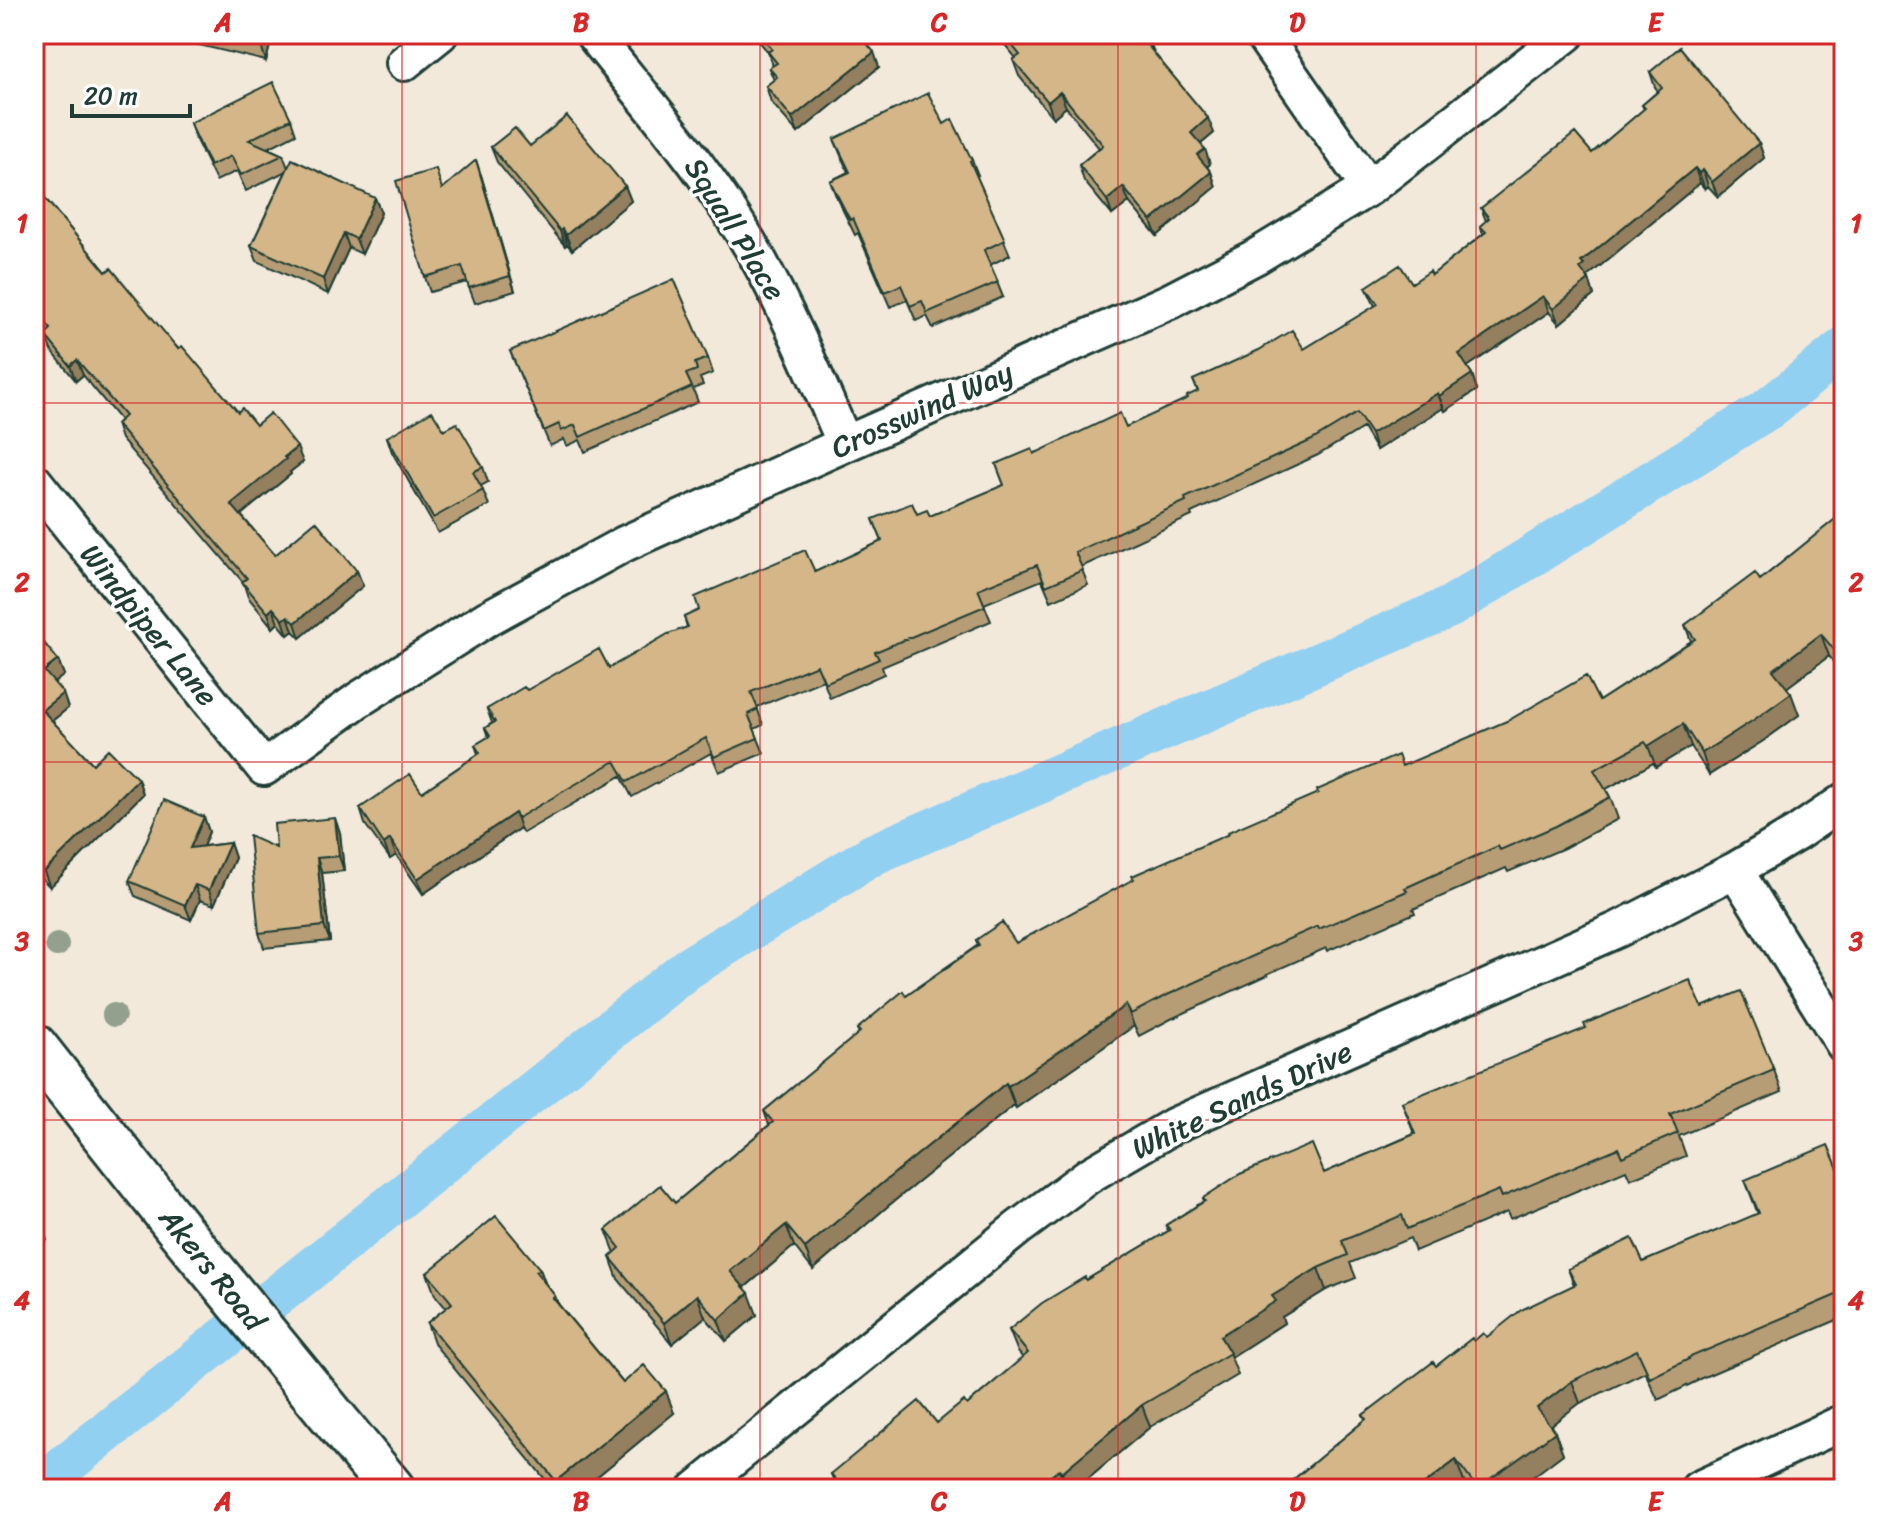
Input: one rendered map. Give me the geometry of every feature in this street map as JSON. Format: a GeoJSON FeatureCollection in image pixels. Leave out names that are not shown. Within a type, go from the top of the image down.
{"type":"FeatureCollection","features":[{"type":"Feature","properties":{"kind":"street"},"geometry":{"type":"LineString","coordinates":[[404,63],[440,34]]}},
{"type":"Feature","properties":{"kind":"street","name":"Squall Place"},"geometry":{"type":"LineString","coordinates":[[593,34],[702,171],[756,254],[792,323],[845,444]]}},
{"type":"Feature","properties":{"kind":"street"},"geometry":{"type":"LineString","coordinates":[[1262,34],[1369,188]]}},
{"type":"Feature","properties":{"kind":"street","name":"Crosswind Way"},"geometry":{"type":"LineString","coordinates":[[264,768],[358,700],[488,618],[624,544],[1170,301],[1257,256],[1369,188],[1567,34]]}},
{"type":"Feature","properties":{"kind":"street","name":"Windpiper Lane"},"geometry":{"type":"LineString","coordinates":[[34,481],[264,768]]}},
{"type":"Feature","properties":{"kind":"street","name":"White Sands Drive"},"geometry":{"type":"LineString","coordinates":[[696,1489],[1018,1228],[1088,1176],[1175,1125],[1619,929],[1735,870],[1844,801]]}},
{"type":"Feature","properties":{"kind":"street"},"geometry":{"type":"LineString","coordinates":[[1735,870],[1844,1045]]}},
{"type":"Feature","properties":{"kind":"street","name":"Akers Road"},"geometry":{"type":"LineString","coordinates":[[34,1046],[392,1489]]}},
{"type":"Feature","properties":{"kind":"street"},"geometry":{"type":"LineString","coordinates":[[1698,1489],[1844,1422]]}},
{"type":"Feature","properties":{"kind":"building"},"geometry":{"type":"Polygon","coordinates":[[[210,34],[264,34],[261,46],[210,34]]]}},
{"type":"Feature","properties":{"kind":"building"},"geometry":{"type":"Polygon","coordinates":[[[760,34],[859,34],[874,52],[792,118],[766,86],[777,77],[769,68],[777,63],[768,52],[772,49],[760,34]]]}},
{"type":"Feature","properties":{"kind":"building"},"geometry":{"type":"Polygon","coordinates":[[[1003,34],[1145,34],[1149,38],[1144,41],[1208,118],[1191,133],[1205,149],[1197,155],[1211,172],[1151,221],[1123,187],[1107,200],[1079,165],[1103,145],[1060,92],[1048,102],[1013,60],[1020,55],[1003,34]]]}},
{"type":"Feature","properties":{"kind":"building"},"geometry":{"type":"Polygon","coordinates":[[[1680,47],[1759,143],[1712,182],[1703,170],[1699,173],[1695,168],[1581,262],[1584,265],[1580,268],[1589,280],[1553,309],[1543,296],[1459,354],[1472,374],[1439,396],[1438,393],[1371,434],[1357,413],[1312,440],[1075,552],[1083,570],[1046,586],[1037,565],[978,589],[985,606],[875,652],[879,659],[825,683],[817,665],[751,692],[758,709],[748,714],[758,738],[714,757],[706,738],[627,782],[615,761],[518,818],[515,813],[417,879],[390,839],[384,844],[360,808],[410,774],[422,792],[480,753],[475,745],[490,736],[485,728],[495,722],[487,709],[524,687],[527,690],[599,649],[609,668],[668,634],[688,627],[684,617],[699,610],[695,597],[805,550],[815,572],[882,541],[873,519],[912,503],[917,514],[927,510],[930,516],[1004,485],[996,464],[1032,449],[1034,454],[1120,413],[1126,427],[1198,391],[1193,380],[1259,350],[1292,330],[1304,349],[1378,304],[1366,287],[1400,265],[1412,283],[1430,271],[1432,275],[1486,232],[1480,226],[1489,218],[1481,208],[1575,133],[1592,153],[1645,108],[1642,105],[1662,88],[1650,72],[1680,47]]]}},
{"type":"Feature","properties":{"kind":"building"},"geometry":{"type":"Polygon","coordinates":[[[273,82],[291,119],[249,140],[283,155],[241,175],[231,156],[210,166],[190,123],[273,82]]]}},
{"type":"Feature","properties":{"kind":"building"},"geometry":{"type":"Polygon","coordinates":[[[928,93],[944,124],[952,119],[1005,240],[984,250],[998,282],[927,313],[922,301],[910,306],[901,285],[885,292],[853,218],[850,220],[830,181],[850,172],[834,139],[928,93]]]}},
{"type":"Feature","properties":{"kind":"building"},"geometry":{"type":"Polygon","coordinates":[[[567,116],[625,186],[566,235],[491,147],[515,128],[530,146],[567,116]]]}},
{"type":"Feature","properties":{"kind":"building"},"geometry":{"type":"Polygon","coordinates":[[[292,159],[375,198],[356,239],[344,233],[323,279],[251,246],[292,159]]]}},
{"type":"Feature","properties":{"kind":"building"},"geometry":{"type":"Polygon","coordinates":[[[476,160],[510,276],[469,288],[462,266],[425,277],[396,181],[436,169],[442,189],[476,160]]]}},
{"type":"Feature","properties":{"kind":"building"},"geometry":{"type":"Polygon","coordinates":[[[34,185],[106,272],[111,268],[178,349],[182,346],[238,412],[242,408],[256,425],[270,413],[297,447],[231,504],[275,555],[316,521],[357,571],[295,623],[288,616],[283,620],[273,608],[268,613],[242,582],[247,578],[116,424],[125,416],[77,360],[70,366],[45,335],[51,329],[34,308],[34,185]]]}},
{"type":"Feature","properties":{"kind":"building"},"geometry":{"type":"Polygon","coordinates":[[[674,279],[708,358],[695,363],[697,370],[686,374],[692,387],[580,437],[575,425],[561,431],[559,424],[544,431],[510,351],[674,279]]]}},
{"type":"Feature","properties":{"kind":"building"},"geometry":{"type":"Polygon","coordinates":[[[432,411],[444,430],[457,423],[483,467],[473,472],[483,490],[433,518],[387,437],[432,411]]]}},
{"type":"Feature","properties":{"kind":"building"},"geometry":{"type":"Polygon","coordinates":[[[1844,512],[1844,654],[1840,657],[1821,634],[1773,670],[1791,693],[1702,753],[1683,724],[1648,746],[1645,742],[1594,770],[1610,797],[1556,826],[1500,850],[1498,846],[1405,888],[1407,891],[1259,952],[1131,1014],[1126,1005],[1008,1086],[1006,1083],[805,1248],[786,1225],[730,1271],[749,1293],[718,1320],[697,1295],[664,1323],[610,1257],[620,1248],[606,1230],[660,1185],[675,1203],[773,1122],[764,1111],[860,1032],[857,1029],[903,991],[906,996],[979,945],[976,940],[1002,922],[1016,943],[1134,879],[1132,876],[1398,755],[1402,766],[1509,720],[1586,676],[1599,701],[1695,639],[1685,625],[1755,573],[1760,580],[1844,512]]]}},
{"type":"Feature","properties":{"kind":"building"},"geometry":{"type":"Polygon","coordinates":[[[34,631],[58,660],[44,671],[63,693],[42,710],[93,764],[108,749],[138,779],[44,872],[34,862],[34,631]]]}},
{"type":"Feature","properties":{"kind":"building"},"geometry":{"type":"Polygon","coordinates":[[[164,800],[204,817],[190,848],[230,843],[209,890],[195,885],[185,905],[129,881],[164,800]]]}},
{"type":"Feature","properties":{"kind":"building"},"geometry":{"type":"Polygon","coordinates":[[[335,818],[339,856],[317,858],[324,926],[259,933],[249,836],[276,848],[274,824],[335,818]]]}},
{"type":"Feature","properties":{"kind":"building"},"geometry":{"type":"Polygon","coordinates":[[[1690,980],[1702,1007],[1741,991],[1774,1070],[1670,1114],[1678,1133],[1622,1157],[1618,1148],[1502,1197],[1499,1190],[1407,1229],[1402,1215],[1342,1241],[1348,1255],[1318,1268],[1272,1296],[1276,1301],[1220,1336],[1230,1353],[1142,1405],[1062,1472],[1059,1469],[1036,1489],[844,1489],[831,1474],[919,1401],[937,1423],[964,1401],[967,1405],[1028,1353],[1009,1330],[1042,1303],[1170,1230],[1166,1225],[1240,1174],[1312,1144],[1324,1173],[1415,1134],[1402,1102],[1586,1028],[1584,1024],[1690,980]]]}},
{"type":"Feature","properties":{"kind":"building"},"geometry":{"type":"Polygon","coordinates":[[[1828,1145],[1844,1183],[1844,1286],[1838,1288],[1841,1293],[1688,1358],[1650,1378],[1637,1350],[1572,1381],[1537,1408],[1555,1432],[1477,1488],[1456,1460],[1418,1489],[1282,1489],[1366,1419],[1363,1415],[1433,1362],[1436,1366],[1472,1338],[1474,1341],[1483,1333],[1487,1337],[1521,1310],[1576,1284],[1568,1269],[1632,1238],[1643,1262],[1759,1213],[1745,1180],[1828,1145]]]}},
{"type":"Feature","properties":{"kind":"building"},"geometry":{"type":"Polygon","coordinates":[[[34,1216],[41,1225],[34,1231],[34,1216]]]}},
{"type":"Feature","properties":{"kind":"building"},"geometry":{"type":"Polygon","coordinates":[[[496,1216],[540,1269],[536,1272],[555,1296],[553,1298],[623,1383],[644,1365],[666,1391],[556,1481],[427,1323],[452,1303],[427,1273],[496,1216]]]}},
{"type":"Feature","properties":{"kind":"waterway"},"geometry":{"type":"LineString","coordinates":[[35,1489],[688,968],[874,854],[1450,607],[1768,409],[1844,348]]}}]}
